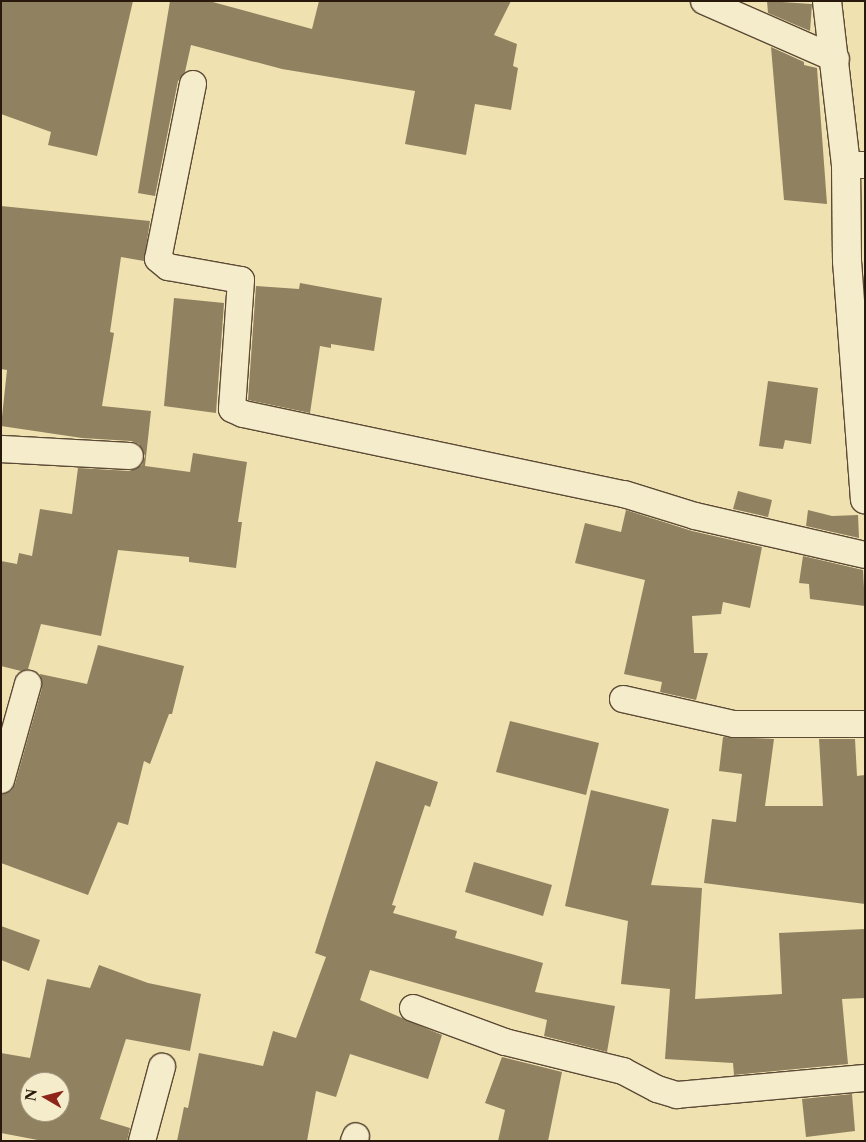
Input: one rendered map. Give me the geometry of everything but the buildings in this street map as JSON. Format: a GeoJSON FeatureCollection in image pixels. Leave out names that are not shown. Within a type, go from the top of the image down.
{"type":"FeatureCollection","features":[{"type":"Feature","properties":{"kind":"street"},"geometry":{"type":"LineString","coordinates":[[704,1],[836,59]]}},
{"type":"Feature","properties":{"kind":"street"},"geometry":{"type":"LineString","coordinates":[[827,1],[855,165],[847,261],[865,499]]}},
{"type":"Feature","properties":{"kind":"street"},"geometry":{"type":"LineString","coordinates":[[193,84],[158,259],[168,267],[241,280],[232,408],[243,414],[624,494],[694,516],[865,556]]}},
{"type":"Feature","properties":{"kind":"street"},"geometry":{"type":"LineString","coordinates":[[1,449],[130,456]]}},
{"type":"Feature","properties":{"kind":"street"},"geometry":{"type":"LineString","coordinates":[[1,780],[28,684]]}},
{"type":"Feature","properties":{"kind":"street"},"geometry":{"type":"LineString","coordinates":[[624,699],[734,724],[865,724]]}},
{"type":"Feature","properties":{"kind":"street"},"geometry":{"type":"LineString","coordinates":[[413,1008],[505,1042],[622,1071],[657,1089],[677,1095],[865,1078]]}},
{"type":"Feature","properties":{"kind":"street"},"geometry":{"type":"LineString","coordinates":[[142,1141],[162,1066]]}}]}
